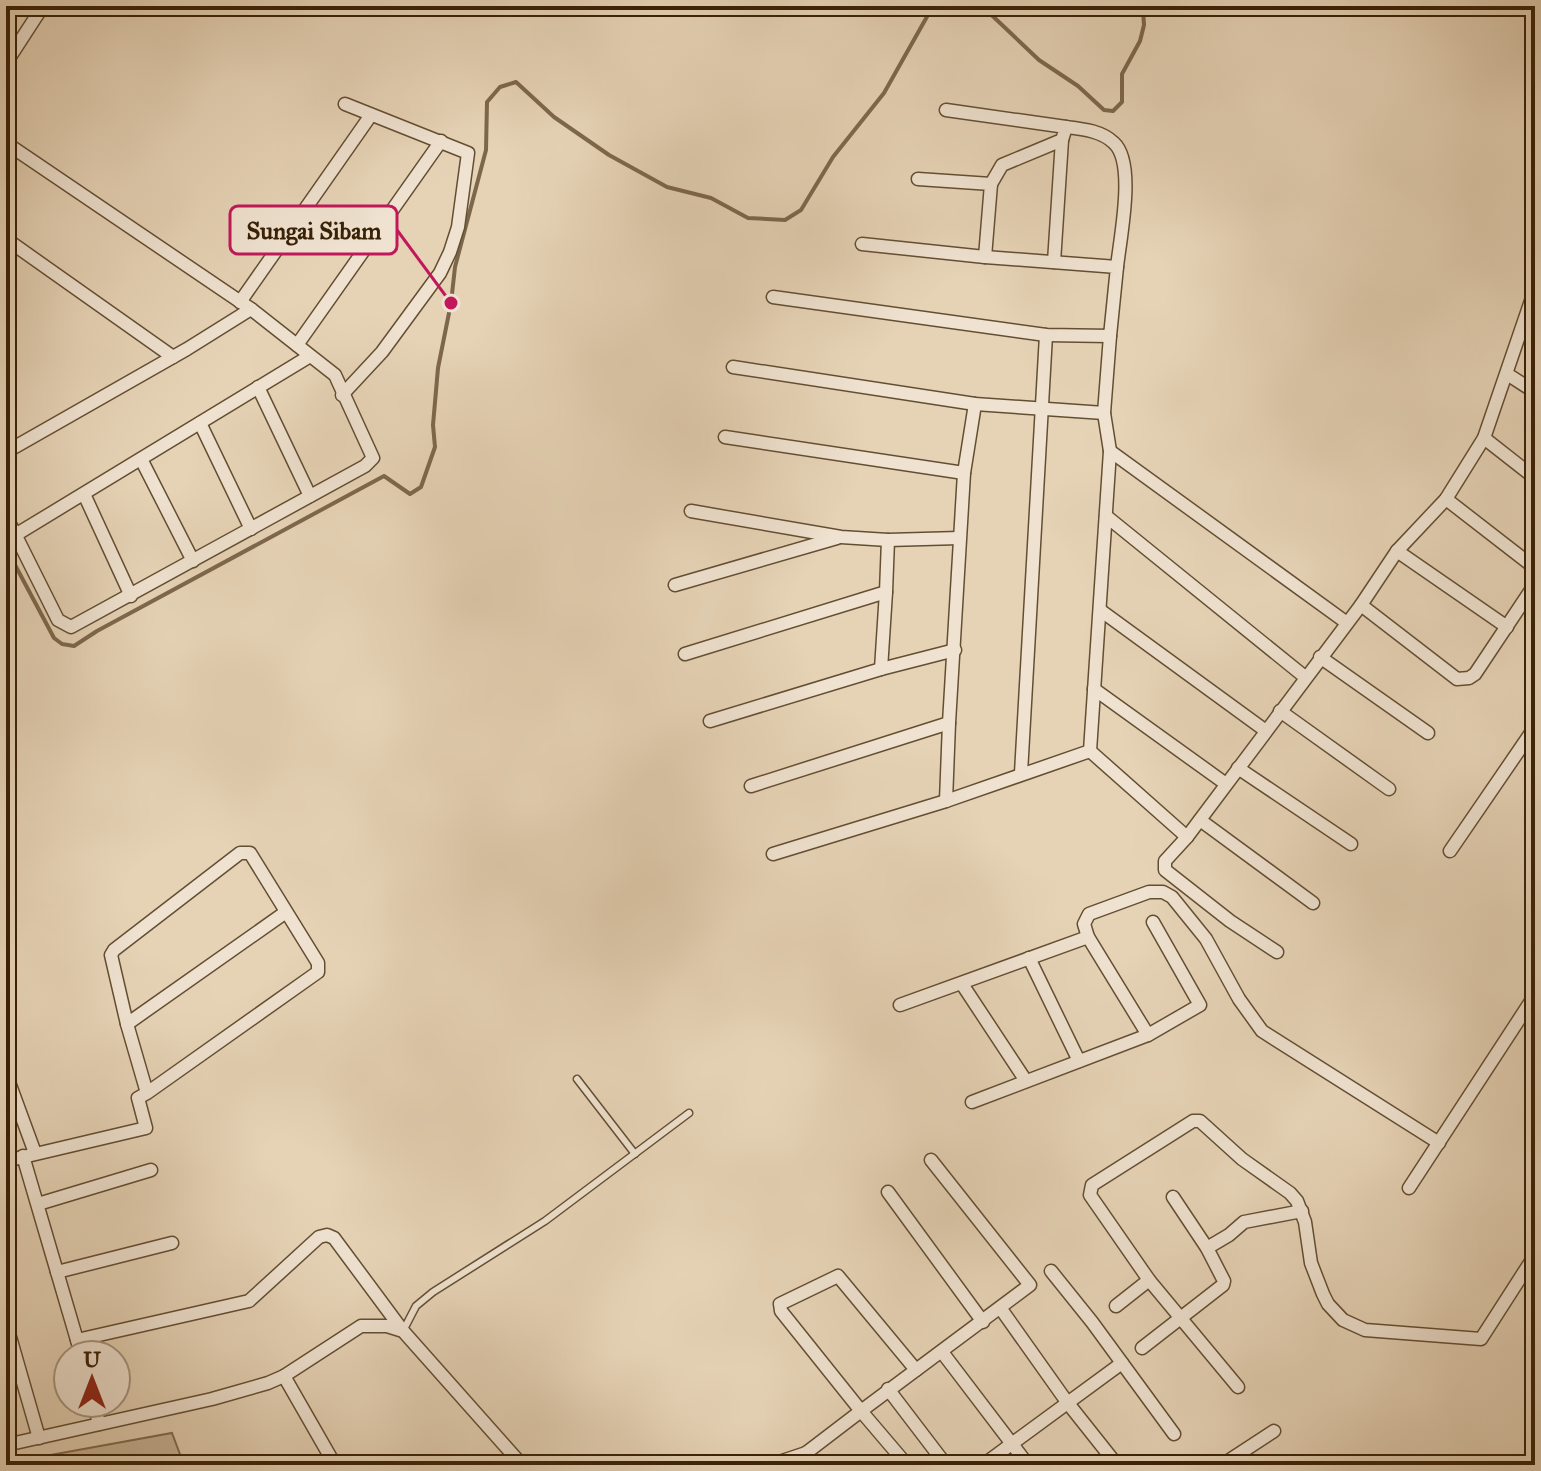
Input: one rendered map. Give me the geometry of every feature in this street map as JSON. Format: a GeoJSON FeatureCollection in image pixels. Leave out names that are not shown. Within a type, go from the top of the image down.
{"type":"FeatureCollection","features":[{"type":"Feature","properties":{"kind":"street"},"geometry":{"type":"LineString","coordinates":[[6,63],[43,6]]}},
{"type":"Feature","properties":{"kind":"street"},"geometry":{"type":"LineString","coordinates":[[342,395],[382,352],[440,273],[458,227],[468,153],[345,104]]}},
{"type":"Feature","properties":{"kind":"street"},"geometry":{"type":"LineString","coordinates":[[946,110],[1091,130],[1114,142],[1123,155],[1126,173],[1104,413],[1110,451],[1090,751]]}},
{"type":"Feature","properties":{"kind":"street"},"geometry":{"type":"LineString","coordinates":[[6,452],[173,357],[246,305],[371,115]]}},
{"type":"Feature","properties":{"kind":"street"},"geometry":{"type":"LineString","coordinates":[[1054,262],[1062,140],[1066,127]]}},
{"type":"Feature","properties":{"kind":"street"},"geometry":{"type":"LineString","coordinates":[[985,257],[991,184],[1002,165],[1062,140]]}},
{"type":"Feature","properties":{"kind":"street"},"geometry":{"type":"LineString","coordinates":[[297,345],[441,141]]}},
{"type":"Feature","properties":{"kind":"street"},"geometry":{"type":"LineString","coordinates":[[6,143],[246,305],[335,375],[373,458],[365,466],[71,627],[58,620],[6,516]]}},
{"type":"Feature","properties":{"kind":"street"},"geometry":{"type":"LineString","coordinates":[[918,179],[991,184]]}},
{"type":"Feature","properties":{"kind":"street"},"geometry":{"type":"LineString","coordinates":[[6,239],[173,357]]}},
{"type":"Feature","properties":{"kind":"street"},"geometry":{"type":"LineString","coordinates":[[862,244],[1117,267]]}},
{"type":"Feature","properties":{"kind":"street"},"geometry":{"type":"LineString","coordinates":[[1277,952],[1230,921],[1165,870],[1165,861],[1187,837],[1361,605],[1397,551],[1446,499],[1484,438],[1531,312],[1535,289]]}},
{"type":"Feature","properties":{"kind":"street"},"geometry":{"type":"LineString","coordinates":[[773,297],[1046,335],[1110,336]]}},
{"type":"Feature","properties":{"kind":"street"},"geometry":{"type":"LineString","coordinates":[[1021,773],[1046,335]]}},
{"type":"Feature","properties":{"kind":"street"},"geometry":{"type":"LineString","coordinates":[[17,534],[310,356]]}},
{"type":"Feature","properties":{"kind":"street"},"geometry":{"type":"LineString","coordinates":[[733,367],[975,404],[1104,413]]}},
{"type":"Feature","properties":{"kind":"street"},"geometry":{"type":"LineString","coordinates":[[1507,374],[1535,392]]}},
{"type":"Feature","properties":{"kind":"street"},"geometry":{"type":"LineString","coordinates":[[258,387],[310,496]]}},
{"type":"Feature","properties":{"kind":"street"},"geometry":{"type":"LineString","coordinates":[[946,801],[959,538],[964,473],[975,404]]}},
{"type":"Feature","properties":{"kind":"street"},"geometry":{"type":"LineString","coordinates":[[200,423],[251,529]]}},
{"type":"Feature","properties":{"kind":"street"},"geometry":{"type":"LineString","coordinates":[[725,437],[964,473]]}},
{"type":"Feature","properties":{"kind":"street"},"geometry":{"type":"LineString","coordinates":[[1484,438],[1535,478]]}},
{"type":"Feature","properties":{"kind":"street"},"geometry":{"type":"LineString","coordinates":[[1110,451],[1347,623]]}},
{"type":"Feature","properties":{"kind":"street"},"geometry":{"type":"LineString","coordinates":[[141,459],[193,561]]}},
{"type":"Feature","properties":{"kind":"street"},"geometry":{"type":"LineString","coordinates":[[84,494],[131,596]]}},
{"type":"Feature","properties":{"kind":"street"},"geometry":{"type":"LineString","coordinates":[[1446,499],[1535,568]]}},
{"type":"Feature","properties":{"kind":"street"},"geometry":{"type":"LineString","coordinates":[[691,511],[841,537],[888,540],[959,538]]}},
{"type":"Feature","properties":{"kind":"street"},"geometry":{"type":"LineString","coordinates":[[1106,516],[1305,677]]}},
{"type":"Feature","properties":{"kind":"street"},"geometry":{"type":"LineString","coordinates":[[675,585],[841,537]]}},
{"type":"Feature","properties":{"kind":"street"},"geometry":{"type":"LineString","coordinates":[[881,669],[888,540]]}},
{"type":"Feature","properties":{"kind":"street"},"geometry":{"type":"LineString","coordinates":[[1397,551],[1507,627]]}},
{"type":"Feature","properties":{"kind":"street"},"geometry":{"type":"LineString","coordinates":[[1361,605],[1457,679],[1464,679],[1475,674],[1535,584]]}},
{"type":"Feature","properties":{"kind":"street"},"geometry":{"type":"LineString","coordinates":[[685,654],[886,592]]}},
{"type":"Feature","properties":{"kind":"street"},"geometry":{"type":"LineString","coordinates":[[1100,610],[1266,731]]}},
{"type":"Feature","properties":{"kind":"street"},"geometry":{"type":"LineString","coordinates":[[710,721],[955,650]]}},
{"type":"Feature","properties":{"kind":"street"},"geometry":{"type":"LineString","coordinates":[[1320,657],[1428,733]]}},
{"type":"Feature","properties":{"kind":"street"},"geometry":{"type":"LineString","coordinates":[[1094,689],[1226,784]]}},
{"type":"Feature","properties":{"kind":"street"},"geometry":{"type":"LineString","coordinates":[[1280,711],[1389,789]]}},
{"type":"Feature","properties":{"kind":"street"},"geometry":{"type":"LineString","coordinates":[[751,786],[949,723]]}},
{"type":"Feature","properties":{"kind":"street"},"geometry":{"type":"LineString","coordinates":[[1450,851],[1535,727]]}},
{"type":"Feature","properties":{"kind":"street"},"geometry":{"type":"LineString","coordinates":[[773,854],[946,801],[1090,751]]}},
{"type":"Feature","properties":{"kind":"street"},"geometry":{"type":"LineString","coordinates":[[1090,751],[1187,837]]}},
{"type":"Feature","properties":{"kind":"street"},"geometry":{"type":"LineString","coordinates":[[1238,768],[1351,844]]}},
{"type":"Feature","properties":{"kind":"street"},"geometry":{"type":"LineString","coordinates":[[1200,820],[1313,903]]}},
{"type":"Feature","properties":{"kind":"street"},"geometry":{"type":"LineString","coordinates":[[6,1161],[146,1128],[137,1099],[147,1093],[318,972],[318,963],[250,853],[240,853],[114,950],[111,961],[147,1093]]}},
{"type":"Feature","properties":{"kind":"street"},"geometry":{"type":"LineString","coordinates":[[1148,1035],[1088,937],[1084,924],[1089,914],[1149,892],[1167,894],[1206,939],[1239,999],[1262,1031],[1439,1143]]}},
{"type":"Feature","properties":{"kind":"street"},"geometry":{"type":"LineString","coordinates":[[127,1024],[286,912]]}},
{"type":"Feature","properties":{"kind":"street"},"geometry":{"type":"LineString","coordinates":[[972,1102],[1148,1035],[1200,1005],[1153,922]]}},
{"type":"Feature","properties":{"kind":"street"},"geometry":{"type":"LineString","coordinates":[[900,1005],[1088,937]]}},
{"type":"Feature","properties":{"kind":"street"},"geometry":{"type":"LineString","coordinates":[[1029,958],[1079,1061]]}},
{"type":"Feature","properties":{"kind":"street"},"geometry":{"type":"LineString","coordinates":[[962,984],[1026,1081]]}},
{"type":"Feature","properties":{"kind":"street"},"geometry":{"type":"LineString","coordinates":[[1409,1188],[1535,995]]}},
{"type":"Feature","properties":{"kind":"street"},"geometry":{"type":"LineString","coordinates":[[6,1074],[29,1155],[38,1204],[77,1339]]}},
{"type":"Feature","properties":{"kind":"street"},"geometry":{"type":"LineString","coordinates":[[1238,1387],[1149,1280],[1090,1195],[1092,1185],[1193,1121],[1200,1121],[1242,1159],[1290,1193],[1302,1211],[1311,1263],[1328,1304],[1343,1320],[1365,1330],[1481,1339],[1535,1255]]}},
{"type":"Feature","properties":{"kind":"street"},"geometry":{"type":"LineString","coordinates":[[770,1465],[808,1459],[888,1389],[1030,1285],[931,1160]]}},
{"type":"Feature","properties":{"kind":"street"},"geometry":{"type":"LineString","coordinates":[[38,1204],[151,1170]]}},
{"type":"Feature","properties":{"kind":"street"},"geometry":{"type":"LineString","coordinates":[[888,1192],[983,1322]]}},
{"type":"Feature","properties":{"kind":"street"},"geometry":{"type":"LineString","coordinates":[[1142,1348],[1223,1285],[1224,1281],[1207,1248],[1173,1197]]}},
{"type":"Feature","properties":{"kind":"street"},"geometry":{"type":"LineString","coordinates":[[1207,1248],[1244,1222],[1302,1211]]}},
{"type":"Feature","properties":{"kind":"street"},"geometry":{"type":"LineString","coordinates":[[81,1339],[249,1301],[319,1237],[327,1235],[334,1238],[403,1331],[522,1465]]}},
{"type":"Feature","properties":{"kind":"street"},"geometry":{"type":"LineString","coordinates":[[57,1272],[172,1243]]}},
{"type":"Feature","properties":{"kind":"street"},"geometry":{"type":"LineString","coordinates":[[1051,1271],[1174,1434]]}},
{"type":"Feature","properties":{"kind":"street"},"geometry":{"type":"LineString","coordinates":[[907,1465],[781,1311],[780,1304],[838,1276],[916,1370]]}},
{"type":"Feature","properties":{"kind":"street"},"geometry":{"type":"LineString","coordinates":[[1116,1306],[1149,1280]]}},
{"type":"Feature","properties":{"kind":"street"},"geometry":{"type":"LineString","coordinates":[[1001,1309],[1067,1402],[1117,1465]]}},
{"type":"Feature","properties":{"kind":"street"},"geometry":{"type":"LineString","coordinates":[[6,1323],[39,1438]]}},
{"type":"Feature","properties":{"kind":"street"},"geometry":{"type":"LineString","coordinates":[[6,1445],[212,1399],[284,1376],[361,1326],[387,1326],[403,1331]]}},
{"type":"Feature","properties":{"kind":"street"},"geometry":{"type":"LineString","coordinates":[[942,1352],[1028,1465]]}},
{"type":"Feature","properties":{"kind":"street"},"geometry":{"type":"LineString","coordinates":[[983,1465],[1122,1363]]}},
{"type":"Feature","properties":{"kind":"street"},"geometry":{"type":"LineString","coordinates":[[284,1376],[335,1465]]}},
{"type":"Feature","properties":{"kind":"street"},"geometry":{"type":"LineString","coordinates":[[888,1389],[946,1465]]}},
{"type":"Feature","properties":{"kind":"street"},"geometry":{"type":"LineString","coordinates":[[98,1419],[99,1424]]}},
{"type":"Feature","properties":{"kind":"street"},"geometry":{"type":"LineString","coordinates":[[1222,1465],[1274,1431]]}},
{"type":"Feature","properties":{"kind":"lane"},"geometry":{"type":"LineString","coordinates":[[577,1079],[635,1154]]}},
{"type":"Feature","properties":{"kind":"lane"},"geometry":{"type":"LineString","coordinates":[[403,1331],[416,1306],[433,1292],[520,1238],[689,1113]]}},
{"type":"Feature","properties":{"kind":"shaded area"},"geometry":{"type":"Polygon","coordinates":[[[172,1433],[184,1465],[6,1465],[6,1463],[172,1433]]]}},
{"type":"Feature","properties":{"kind":"waterway"},"geometry":{"type":"LineString","coordinates":[[6,548],[54,638],[62,644],[74,646],[384,476],[410,494],[421,487],[435,447],[433,425],[438,368],[455,267],[486,150],[487,102],[500,87],[516,82],[554,117],[609,155],[667,187],[711,198],[748,218],[785,220],[801,210],[833,157],[884,93],[933,6]]}},
{"type":"Feature","properties":{"kind":"waterway"},"geometry":{"type":"LineString","coordinates":[[982,6],[1039,60],[1078,86],[1104,110],[1113,111],[1122,102],[1122,74],[1140,41],[1144,25],[1143,10],[1137,6]]}},
{"type":"Feature","properties":{"kind":"place","name":"Sungai Sibam"},"geometry":{"type":"Point","coordinates":[451,303]}}]}
